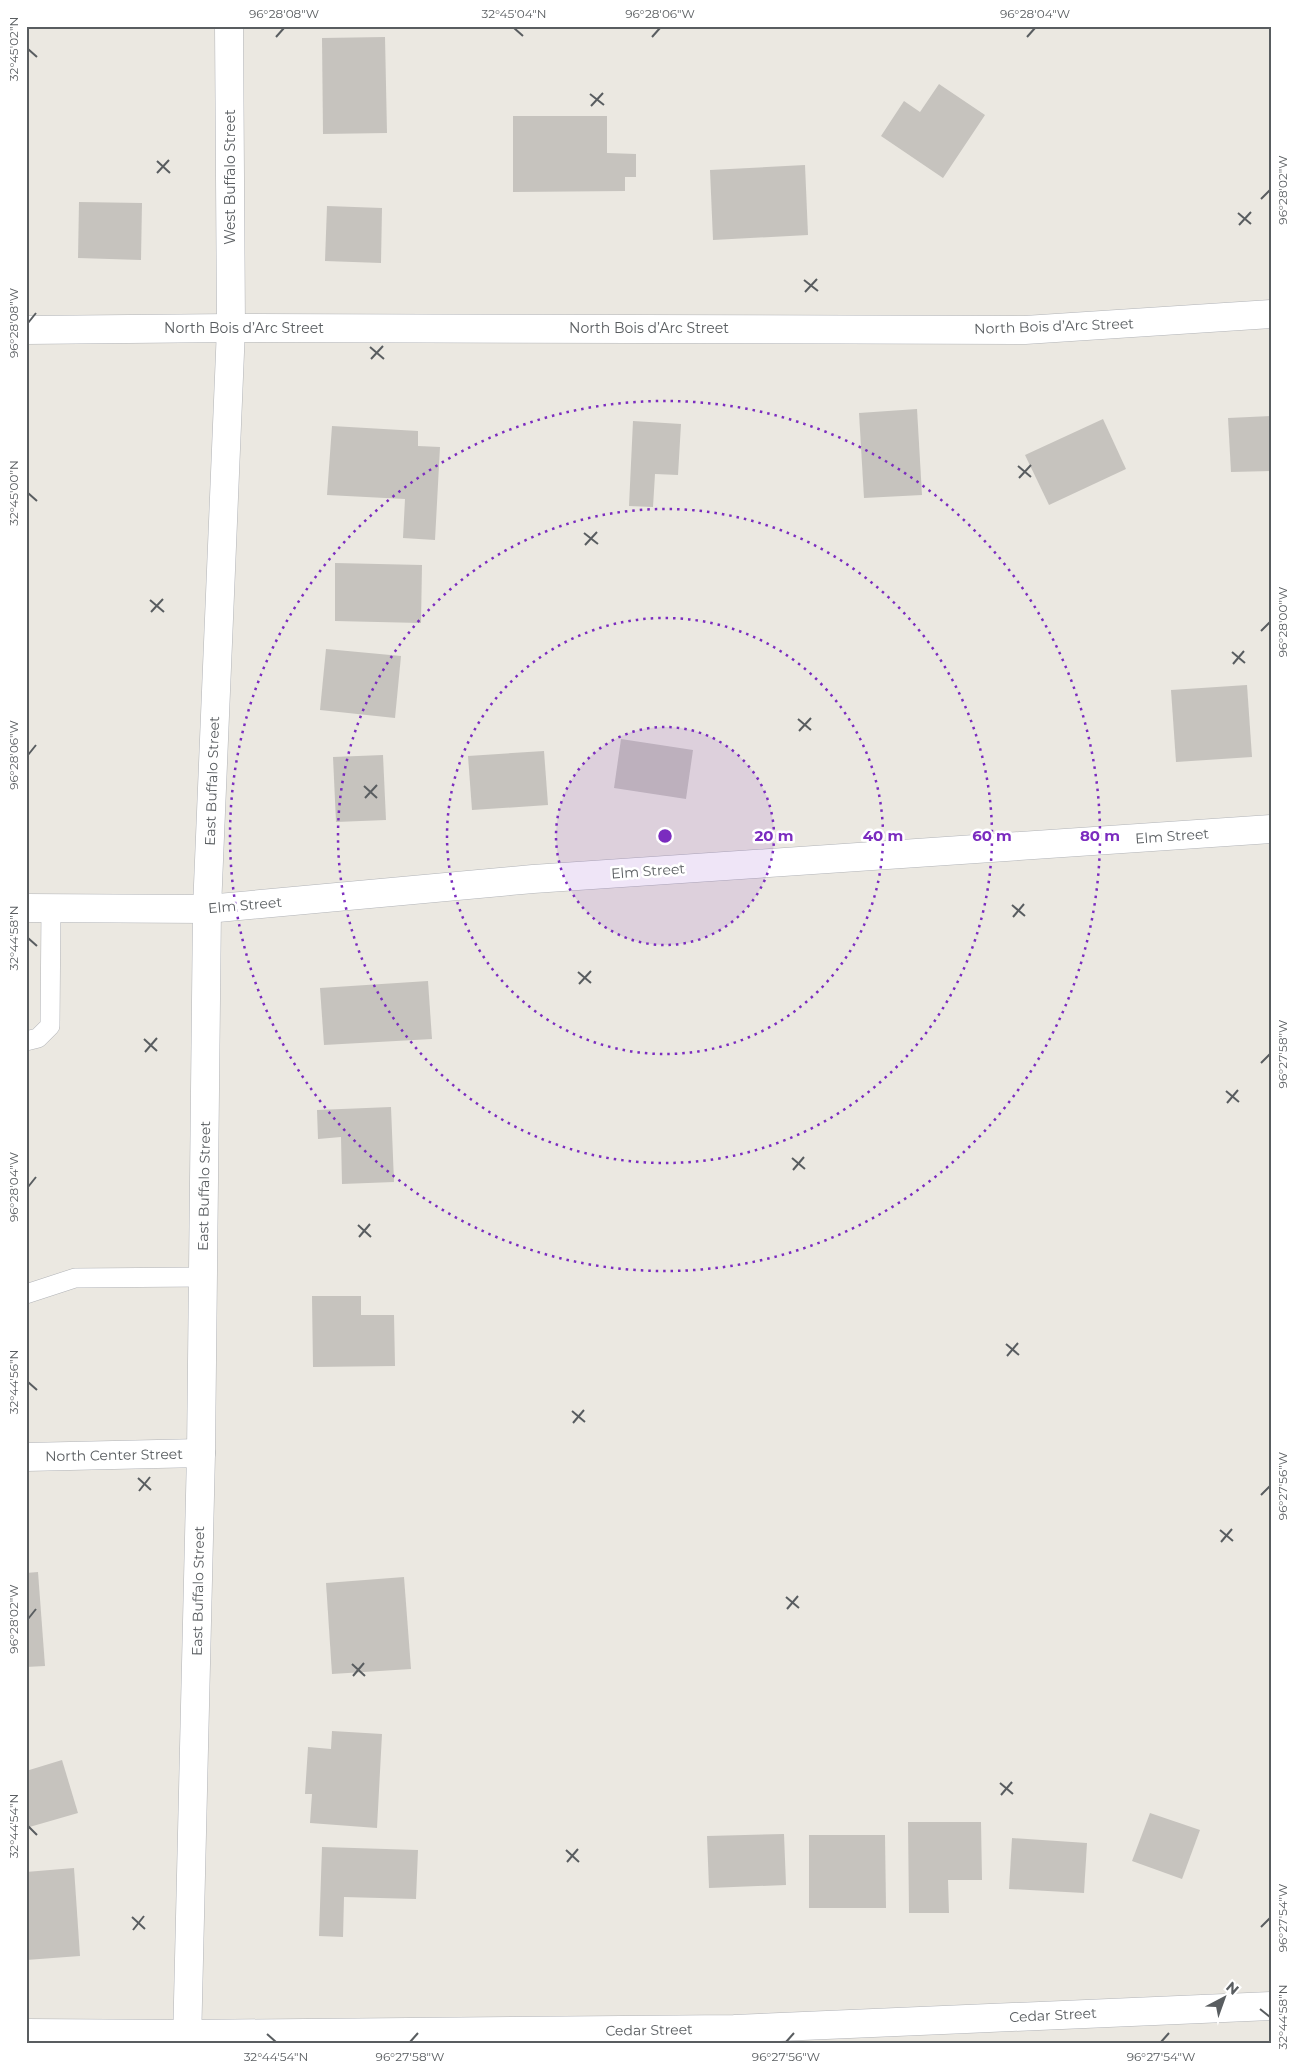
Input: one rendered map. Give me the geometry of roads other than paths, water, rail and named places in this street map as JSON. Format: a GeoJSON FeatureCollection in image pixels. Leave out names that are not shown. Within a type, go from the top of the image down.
{"type":"FeatureCollection","features":[{"type":"Feature","properties":{"kind":"street","name":"West Buffalo Street"},"geometry":{"type":"LineString","coordinates":[[229,26],[231,328]]}},
{"type":"Feature","properties":{"kind":"street","name":"North Bois d’Arc Street"},"geometry":{"type":"LineString","coordinates":[[26,330],[231,328],[1025,330],[1271,314]]}},
{"type":"Feature","properties":{"kind":"street","name":"East Buffalo Street"},"geometry":{"type":"LineString","coordinates":[[187,2039],[201,1453],[207,908],[231,328]]}},
{"type":"Feature","properties":{"kind":"street","name":"Elm Street"},"geometry":{"type":"LineString","coordinates":[[39,908],[207,908],[533,879],[1271,829]]}},
{"type":"Feature","properties":{"kind":"street","name":"North Center Street"},"geometry":{"type":"LineString","coordinates":[[26,1457],[201,1453]]}},
{"type":"Feature","properties":{"kind":"street","name":"Cedar Street"},"geometry":{"type":"LineString","coordinates":[[26,2033],[187,2039],[734,2036],[1271,2006]]}},
{"type":"Feature","properties":{"kind":"lane"},"geometry":{"type":"LineString","coordinates":[[26,1041],[38,1038],[50,1026],[39,908]]}},
{"type":"Feature","properties":{"kind":"lane"},"geometry":{"type":"LineString","coordinates":[[26,1294],[75,1278],[203,1277]]}}]}
